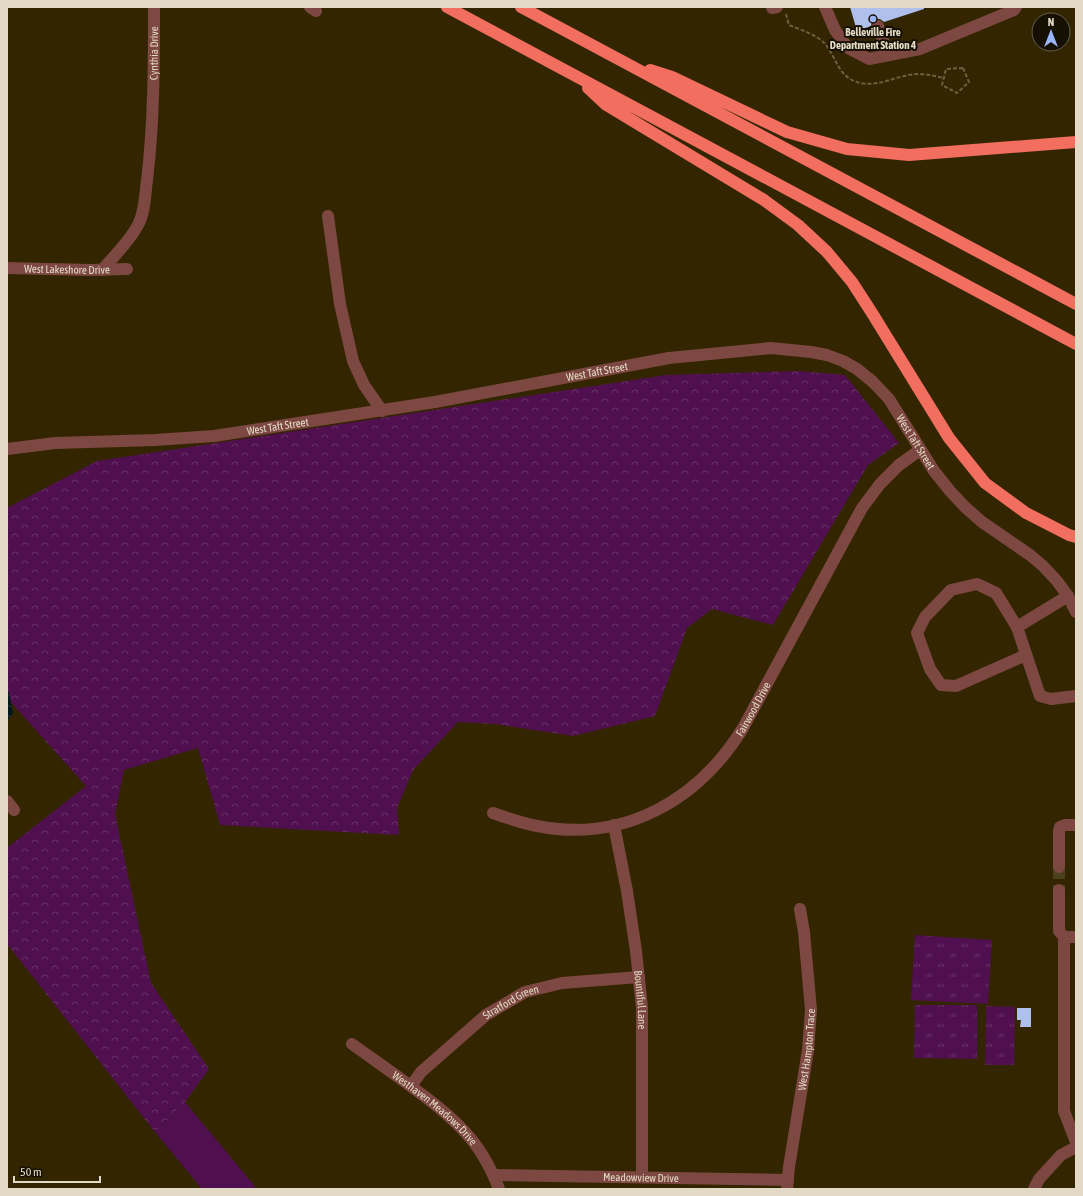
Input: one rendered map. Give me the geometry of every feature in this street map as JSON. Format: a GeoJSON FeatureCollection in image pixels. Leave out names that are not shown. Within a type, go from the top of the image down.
{"type":"FeatureCollection","features":[{"type":"Feature","properties":{"kind":"highway"},"geometry":{"type":"LineString","coordinates":[[447,7],[1076,344]]}},
{"type":"Feature","properties":{"kind":"highway"},"geometry":{"type":"LineString","coordinates":[[521,7],[1076,304]]}},
{"type":"Feature","properties":{"kind":"highway"},"geometry":{"type":"LineString","coordinates":[[624,62],[672,77],[787,132],[847,149],[909,155],[1076,142]]}},
{"type":"Feature","properties":{"kind":"highway"},"geometry":{"type":"LineString","coordinates":[[574,75],[605,104],[764,200],[808,234],[827,252],[852,282],[949,438],[985,484],[1026,513],[1074,537]]}},
{"type":"Feature","properties":{"kind":"street","name":"Cynthia Drive"},"geometry":{"type":"LineString","coordinates":[[102,270],[129,239],[138,224],[142,213],[150,154],[154,100],[154,7]]}},
{"type":"Feature","properties":{"kind":"street"},"geometry":{"type":"LineString","coordinates":[[772,7],[777,7]]}},
{"type":"Feature","properties":{"kind":"street"},"geometry":{"type":"LineString","coordinates":[[826,7],[835,30],[848,48],[869,59],[920,49],[1014,10],[1016,7]]}},
{"type":"Feature","properties":{"kind":"street"},"geometry":{"type":"LineString","coordinates":[[878,26],[888,55]]}},
{"type":"Feature","properties":{"kind":"street"},"geometry":{"type":"LineString","coordinates":[[328,216],[340,304],[353,361],[364,386],[382,411]]}},
{"type":"Feature","properties":{"kind":"street","name":"West Lakeshore Drive"},"geometry":{"type":"LineString","coordinates":[[7,268],[102,270],[128,269]]}},
{"type":"Feature","properties":{"kind":"street","name":"West Taft Street"},"geometry":{"type":"LineString","coordinates":[[7,449],[54,443],[155,440],[214,436],[435,402],[669,358],[771,348],[792,349],[826,355],[843,361],[857,369],[873,382],[889,399],[934,471],[965,507],[982,522],[1044,566],[1068,596],[1076,612]]}},
{"type":"Feature","properties":{"kind":"street","name":"Fairwood Drive"},"geometry":{"type":"LineString","coordinates":[[493,813],[537,826],[568,830],[593,829],[638,818],[660,809],[681,796],[701,780],[720,760],[743,728],[862,508],[880,484],[899,465],[920,450]]}},
{"type":"Feature","properties":{"kind":"street"},"geometry":{"type":"LineString","coordinates":[[1026,655],[956,686],[941,685],[930,669],[917,633],[925,617],[951,590],[977,584],[996,593],[1017,627],[1040,696],[1050,700],[1076,696]]}},
{"type":"Feature","properties":{"kind":"street"},"geometry":{"type":"LineString","coordinates":[[1017,627],[1068,596]]}},
{"type":"Feature","properties":{"kind":"street","name":"Bountiful Lane"},"geometry":{"type":"LineString","coordinates":[[614,825],[627,891],[636,951],[642,1008],[642,1177]]}},
{"type":"Feature","properties":{"kind":"street"},"geometry":{"type":"LineString","coordinates":[[1059,867],[1060,827],[1065,825],[1076,825]]}},
{"type":"Feature","properties":{"kind":"street"},"geometry":{"type":"LineString","coordinates":[[1059,890],[1059,931],[1070,937],[1064,1111],[1076,1142]]}},
{"type":"Feature","properties":{"kind":"street","name":"West Hampton Trace"},"geometry":{"type":"LineString","coordinates":[[787,1185],[808,1050],[811,1010],[804,932],[800,909]]}},
{"type":"Feature","properties":{"kind":"street","name":"Stratford Green"},"geometry":{"type":"LineString","coordinates":[[411,1086],[421,1072],[486,1015],[524,992],[562,983],[639,977]]}},
{"type":"Feature","properties":{"kind":"street","name":"Westhaven Meadows Drive"},"geometry":{"type":"LineString","coordinates":[[352,1044],[411,1086],[444,1112],[465,1132],[481,1153],[494,1174],[499,1189]]}},
{"type":"Feature","properties":{"kind":"street"},"geometry":{"type":"LineString","coordinates":[[1034,1189],[1039,1180],[1061,1155],[1076,1147]]}},
{"type":"Feature","properties":{"kind":"street","name":"Meadowview Drive"},"geometry":{"type":"LineString","coordinates":[[494,1174],[642,1177],[787,1185]]}},
{"type":"Feature","properties":{"kind":"path"},"geometry":{"type":"LineString","coordinates":[[962,68],[969,82],[957,93],[942,85],[944,78],[946,69],[962,68]]}},
{"type":"Feature","properties":{"kind":"green space"},"geometry":{"type":"Polygon","coordinates":[[[798,371],[845,375],[899,443],[868,465],[773,625],[712,609],[687,628],[655,716],[573,736],[495,724],[458,722],[413,770],[397,808],[399,835],[220,825],[198,748],[124,770],[115,814],[151,983],[209,1069],[185,1102],[155,1132],[7,944],[7,848],[86,786],[7,698],[7,508],[97,461],[666,375],[798,371]]]}},
{"type":"Feature","properties":{"kind":"green space"},"geometry":{"type":"Polygon","coordinates":[[[915,935],[992,940],[988,1004],[911,1000],[915,935]]]}},
{"type":"Feature","properties":{"kind":"green space"},"geometry":{"type":"Polygon","coordinates":[[[915,1005],[977,1005],[977,1059],[914,1058],[915,1005]]]}},
{"type":"Feature","properties":{"kind":"green space"},"geometry":{"type":"Polygon","coordinates":[[[986,1006],[1015,1007],[1014,1065],[985,1065],[986,1006]]]}},
{"type":"Feature","properties":{"kind":"green space"},"geometry":{"type":"Polygon","coordinates":[[[185,1102],[257,1189],[202,1189],[155,1132],[185,1102]]]}},
{"type":"Feature","properties":{"kind":"water"},"geometry":{"type":"Polygon","coordinates":[[[7,691],[9,693],[13,713],[7,721],[7,691]]]}},
{"type":"Feature","properties":{"kind":"building","name":"Belleville Fire Department Station 4"},"geometry":{"type":"Polygon","coordinates":[[[850,7],[924,7],[924,9],[884,22],[880,19],[876,19],[872,21],[871,26],[857,31],[850,7]]]}},
{"type":"Feature","properties":{"kind":"building"},"geometry":{"type":"Polygon","coordinates":[[[1017,1008],[1031,1008],[1031,1027],[1020,1027],[1021,1020],[1017,1020],[1017,1008]]]}},
{"type":"Feature","properties":{"kind":"tunnel"},"geometry":{"type":"LineString","coordinates":[[1059,867],[1059,890]]}},
{"type":"Feature","properties":{"kind":"place","name":"Belleville Fire Department Station 4"},"geometry":{"type":"Point","coordinates":[873,19]}}]}
